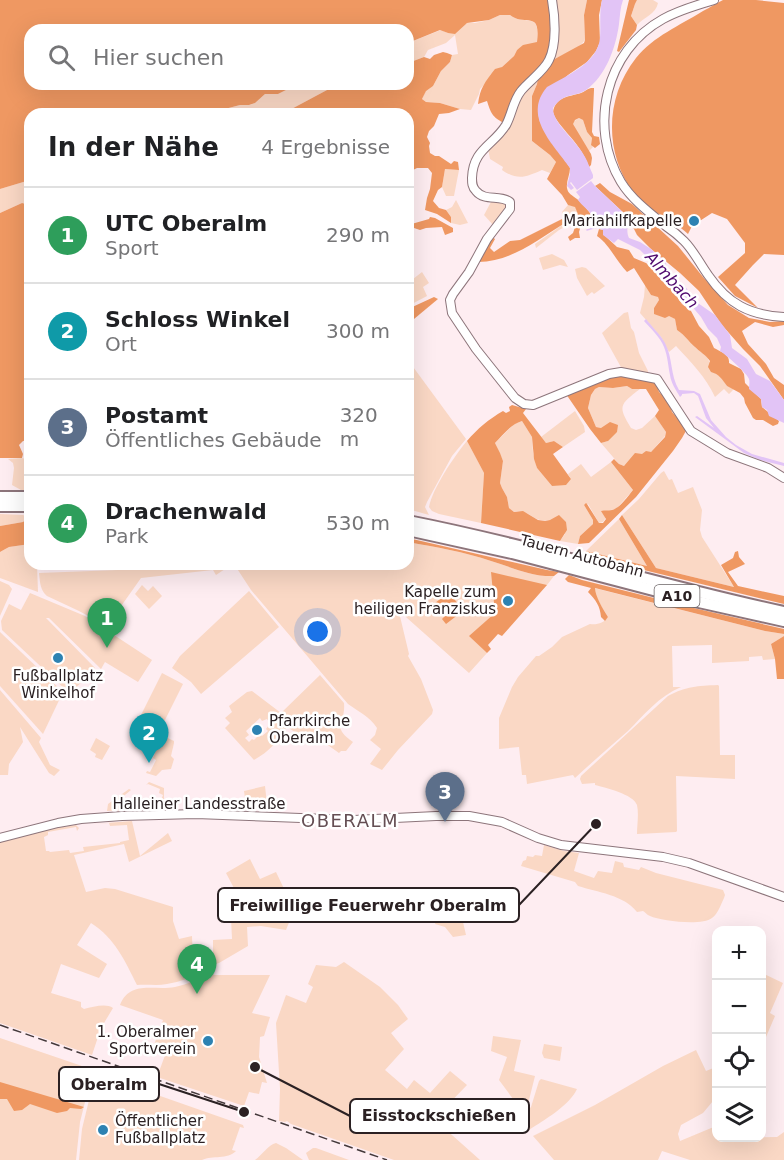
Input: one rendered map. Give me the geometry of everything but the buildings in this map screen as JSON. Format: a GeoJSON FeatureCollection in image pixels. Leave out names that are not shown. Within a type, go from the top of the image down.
{"type":"FeatureCollection","features":[{"type":"Feature","properties":{"kind":"highway"},"geometry":{"type":"LineString","coordinates":[[0,497],[24,497]]}},
{"type":"Feature","properties":{"kind":"highway"},"geometry":{"type":"LineString","coordinates":[[0,506],[24,506]]}},
{"type":"Feature","properties":{"kind":"highway","name":"Tauern Autobahn"},"geometry":{"type":"LineString","coordinates":[[414,522],[501,541],[699,602],[784,621]]}},
{"type":"Feature","properties":{"kind":"highway","name":"Tauern Autobahn"},"geometry":{"type":"LineString","coordinates":[[414,531],[784,612]]}},
{"type":"Feature","properties":{"kind":"main road"},"geometry":{"type":"LineString","coordinates":[[552,0],[554,42],[549,60],[515,100],[507,123],[480,151],[473,165],[472,185],[476,192],[489,198],[507,199],[511,205],[508,214],[487,239],[470,272],[455,290],[450,300],[452,313],[515,398],[524,404],[533,405],[609,374],[621,372],[657,379],[691,431],[728,453],[768,468],[784,478]]}},
{"type":"Feature","properties":{"kind":"main road"},"geometry":{"type":"LineString","coordinates":[[714,0],[662,20],[647,30],[630,47],[614,72],[609,86],[604,121],[606,145],[621,182],[628,191],[651,214],[685,242],[720,290],[731,301],[756,314],[784,317]]}},
{"type":"Feature","properties":{"kind":"main road","name":"Halleiner Landesstraße"},"geometry":{"type":"LineString","coordinates":[[0,838],[35,827],[81,819],[122,816],[196,814],[354,820],[469,816],[501,822],[561,845],[663,857],[689,863],[784,897]]}},
{"type":"Feature","properties":{"kind":"shaded area"},"geometry":{"type":"Polygon","coordinates":[[[0,0],[556,0],[553,5],[551,61],[584,43],[584,15],[587,0],[602,0],[599,15],[600,42],[596,51],[587,62],[568,75],[539,103],[538,112],[540,122],[570,168],[568,192],[585,207],[595,222],[594,224],[588,221],[582,222],[580,238],[570,241],[568,237],[573,233],[575,227],[573,223],[580,219],[575,207],[568,205],[547,179],[556,162],[532,141],[532,96],[538,78],[515,96],[504,123],[492,114],[487,101],[478,104],[484,85],[495,69],[502,67],[523,45],[537,42],[538,32],[534,22],[510,15],[500,15],[489,20],[467,23],[455,34],[440,30],[414,41],[414,24],[24,24],[24,90],[286,90],[278,94],[265,94],[249,105],[229,108],[24,108],[24,182],[0,189],[0,0]]]}},
{"type":"Feature","properties":{"kind":"shaded area"},"geometry":{"type":"Polygon","coordinates":[[[556,0],[587,0],[584,15],[585,40],[574,49],[550,61],[553,5],[556,0]]]}},
{"type":"Feature","properties":{"kind":"shaded area"},"geometry":{"type":"Polygon","coordinates":[[[629,0],[637,0],[631,16],[637,25],[636,30],[619,52],[617,51],[629,0]]]}},
{"type":"Feature","properties":{"kind":"shaded area"},"geometry":{"type":"Polygon","coordinates":[[[637,0],[653,0],[658,3],[652,13],[637,25],[631,16],[637,0]]]}},
{"type":"Feature","properties":{"kind":"shaded area"},"geometry":{"type":"Polygon","coordinates":[[[723,0],[784,3],[784,255],[764,254],[735,285],[758,308],[735,296],[718,277],[745,253],[745,243],[727,219],[712,213],[692,226],[688,234],[675,223],[652,210],[636,196],[624,177],[613,143],[612,125],[618,90],[636,58],[659,37],[723,0]]]}},
{"type":"Feature","properties":{"kind":"shaded area"},"geometry":{"type":"Polygon","coordinates":[[[500,15],[510,15],[534,22],[538,33],[537,43],[517,50],[514,56],[491,74],[480,89],[471,110],[426,102],[422,99],[426,90],[433,86],[441,71],[450,62],[452,55],[458,54],[455,35],[446,43],[428,50],[424,57],[414,61],[414,41],[441,30],[448,33],[467,23],[489,20],[500,15]]]}},
{"type":"Feature","properties":{"kind":"shaded area"},"geometry":{"type":"Polygon","coordinates":[[[443,52],[452,55],[450,62],[422,99],[426,102],[440,103],[460,109],[439,114],[427,137],[430,143],[430,153],[451,164],[454,161],[458,162],[459,170],[445,169],[442,187],[433,201],[439,208],[446,210],[451,217],[451,223],[425,210],[432,173],[428,168],[414,170],[414,108],[293,108],[327,90],[414,90],[414,61],[424,57],[430,59],[443,52]]]}},
{"type":"Feature","properties":{"kind":"shaded area"},"geometry":{"type":"Polygon","coordinates":[[[538,78],[532,96],[532,141],[556,162],[550,173],[542,170],[517,177],[502,170],[503,167],[490,159],[488,148],[521,96],[538,78]]]}},
{"type":"Feature","properties":{"kind":"shaded area"},"geometry":{"type":"Polygon","coordinates":[[[594,88],[592,132],[594,136],[599,137],[600,144],[595,148],[591,145],[592,138],[583,120],[579,118],[573,124],[591,154],[589,167],[580,148],[553,112],[560,100],[594,88]]]}},
{"type":"Feature","properties":{"kind":"shaded area"},"geometry":{"type":"Polygon","coordinates":[[[286,90],[327,90],[293,108],[229,108],[250,105],[265,94],[278,94],[286,90]]]}},
{"type":"Feature","properties":{"kind":"shaded area"},"geometry":{"type":"Polygon","coordinates":[[[579,118],[583,120],[592,138],[593,147],[589,151],[573,127],[573,122],[579,118]]]}},
{"type":"Feature","properties":{"kind":"shaded area"},"geometry":{"type":"Polygon","coordinates":[[[445,169],[459,170],[454,196],[446,196],[442,187],[445,169]]]}},
{"type":"Feature","properties":{"kind":"shaded area"},"geometry":{"type":"Polygon","coordinates":[[[24,182],[24,204],[0,213],[0,189],[24,182]]]}},
{"type":"Feature","properties":{"kind":"shaded area"},"geometry":{"type":"Polygon","coordinates":[[[600,183],[610,192],[632,204],[678,246],[728,305],[749,318],[770,322],[784,321],[784,325],[773,327],[755,322],[742,331],[748,344],[766,364],[774,378],[784,385],[784,400],[760,366],[721,324],[699,291],[637,235],[628,217],[595,186],[600,183]]]}},
{"type":"Feature","properties":{"kind":"shaded area"},"geometry":{"type":"Polygon","coordinates":[[[456,200],[468,223],[460,225],[451,223],[451,217],[446,210],[452,207],[456,200]]]}},
{"type":"Feature","properties":{"kind":"shaded area"},"geometry":{"type":"Polygon","coordinates":[[[492,200],[506,202],[507,206],[494,226],[484,215],[492,200]]]}},
{"type":"Feature","properties":{"kind":"shaded area"},"geometry":{"type":"Polygon","coordinates":[[[24,204],[24,441],[19,445],[23,454],[22,458],[0,458],[0,213],[24,204]]]}},
{"type":"Feature","properties":{"kind":"shaded area"},"geometry":{"type":"Polygon","coordinates":[[[568,205],[575,206],[580,219],[559,230],[536,248],[535,244],[565,223],[562,219],[562,212],[568,205]]]}},
{"type":"Feature","properties":{"kind":"shaded area"},"geometry":{"type":"Polygon","coordinates":[[[430,217],[435,218],[453,228],[453,232],[445,235],[442,227],[420,230],[414,228],[414,223],[430,217]]]}},
{"type":"Feature","properties":{"kind":"shaded area"},"geometry":{"type":"Polygon","coordinates":[[[562,219],[565,223],[514,254],[491,261],[478,262],[491,236],[495,239],[490,248],[494,252],[510,241],[520,240],[562,219]]]}},
{"type":"Feature","properties":{"kind":"shaded area"},"geometry":{"type":"Polygon","coordinates":[[[599,229],[603,230],[604,235],[617,247],[629,250],[634,258],[654,269],[661,280],[669,285],[682,304],[691,311],[714,348],[727,355],[729,363],[741,369],[745,383],[761,399],[762,407],[779,421],[778,424],[773,426],[763,420],[753,418],[744,398],[727,386],[718,375],[711,372],[708,367],[710,361],[677,330],[675,319],[654,314],[658,297],[651,295],[634,268],[627,272],[623,268],[606,244],[597,236],[599,229]]]}},
{"type":"Feature","properties":{"kind":"shaded area"},"geometry":{"type":"Polygon","coordinates":[[[552,254],[564,260],[568,267],[560,265],[543,270],[539,258],[552,254]]]}},
{"type":"Feature","properties":{"kind":"shaded area"},"geometry":{"type":"Polygon","coordinates":[[[582,267],[605,286],[587,296],[577,278],[575,269],[582,267]]]}},
{"type":"Feature","properties":{"kind":"shaded area"},"geometry":{"type":"Polygon","coordinates":[[[422,272],[429,283],[423,287],[427,296],[414,303],[414,278],[422,272]]]}},
{"type":"Feature","properties":{"kind":"shaded area"},"geometry":{"type":"Polygon","coordinates":[[[645,285],[651,295],[658,296],[659,300],[654,308],[675,319],[677,330],[687,336],[707,357],[715,373],[727,386],[734,389],[729,394],[724,389],[715,397],[702,376],[676,346],[669,352],[661,337],[640,313],[645,285]]]}},
{"type":"Feature","properties":{"kind":"shaded area"},"geometry":{"type":"Polygon","coordinates":[[[434,297],[438,299],[414,319],[414,306],[434,297]]]}},
{"type":"Feature","properties":{"kind":"shaded area"},"geometry":{"type":"Polygon","coordinates":[[[628,312],[639,353],[648,374],[622,369],[602,333],[628,312]]]}},
{"type":"Feature","properties":{"kind":"shaded area"},"geometry":{"type":"Polygon","coordinates":[[[414,368],[466,439],[452,456],[427,502],[425,507],[429,515],[414,511],[414,368]]]}},
{"type":"Feature","properties":{"kind":"shaded area"},"geometry":{"type":"Polygon","coordinates":[[[615,375],[656,381],[659,392],[669,401],[672,412],[687,429],[673,451],[636,497],[589,543],[578,544],[580,536],[593,524],[584,505],[586,503],[599,523],[603,523],[606,519],[601,511],[618,507],[633,490],[611,462],[614,459],[624,466],[635,453],[651,452],[665,437],[666,432],[655,416],[659,410],[646,389],[632,389],[627,386],[599,387],[591,395],[588,408],[596,427],[601,428],[610,422],[618,425],[617,432],[608,441],[601,443],[566,394],[615,375]]]}},
{"type":"Feature","properties":{"kind":"shaded area"},"geometry":{"type":"Polygon","coordinates":[[[627,386],[640,389],[623,406],[624,415],[631,428],[636,430],[642,428],[655,416],[666,432],[651,452],[643,454],[624,466],[619,464],[601,443],[608,441],[601,428],[596,427],[588,408],[595,389],[627,386]]]}},
{"type":"Feature","properties":{"kind":"shaded area"},"geometry":{"type":"Polygon","coordinates":[[[512,405],[526,409],[523,413],[546,443],[554,441],[563,447],[553,454],[571,479],[566,485],[552,486],[537,468],[532,437],[522,421],[511,427],[495,443],[503,461],[500,483],[507,497],[509,508],[514,512],[523,511],[538,520],[545,521],[559,515],[566,522],[567,530],[560,541],[481,523],[484,473],[467,441],[493,417],[503,411],[506,413],[510,411],[509,407],[512,405]]]}},
{"type":"Feature","properties":{"kind":"shaded area"},"geometry":{"type":"Polygon","coordinates":[[[575,411],[585,432],[563,447],[554,441],[546,443],[541,437],[575,411]]]}},
{"type":"Feature","properties":{"kind":"shaded area"},"geometry":{"type":"Polygon","coordinates":[[[522,421],[532,437],[537,468],[552,486],[571,479],[568,474],[581,464],[591,477],[611,462],[633,490],[617,508],[611,510],[603,522],[599,523],[588,504],[584,505],[593,524],[580,536],[578,544],[560,541],[565,534],[550,520],[540,520],[524,513],[514,512],[509,508],[507,497],[500,483],[503,461],[495,443],[514,424],[522,421]]]}},
{"type":"Feature","properties":{"kind":"shaded area"},"geometry":{"type":"Polygon","coordinates":[[[467,441],[484,473],[481,523],[439,514],[429,507],[439,482],[467,441]]]}},
{"type":"Feature","properties":{"kind":"shaded area"},"geometry":{"type":"Polygon","coordinates":[[[24,458],[24,490],[12,485],[14,468],[13,463],[8,459],[24,458]]]}},
{"type":"Feature","properties":{"kind":"shaded area"},"geometry":{"type":"Polygon","coordinates":[[[664,471],[669,480],[672,479],[678,493],[693,487],[702,510],[700,530],[702,537],[734,587],[656,568],[622,515],[664,471]]]}},
{"type":"Feature","properties":{"kind":"shaded area"},"geometry":{"type":"Polygon","coordinates":[[[0,514],[24,515],[23,522],[0,526],[0,514]]]}},
{"type":"Feature","properties":{"kind":"shaded area"},"geometry":{"type":"Polygon","coordinates":[[[622,515],[656,568],[734,587],[721,565],[733,558],[735,552],[738,551],[739,557],[745,564],[728,572],[738,586],[784,596],[784,604],[582,555],[586,551],[647,566],[619,519],[622,515]]]}},
{"type":"Feature","properties":{"kind":"shaded area"},"geometry":{"type":"Polygon","coordinates":[[[619,519],[647,566],[586,551],[619,519]]]}},
{"type":"Feature","properties":{"kind":"shaded area"},"geometry":{"type":"Polygon","coordinates":[[[23,522],[24,545],[9,547],[0,552],[0,526],[23,522]]]}},
{"type":"Feature","properties":{"kind":"shaded area"},"geometry":{"type":"Polygon","coordinates":[[[414,539],[559,572],[554,576],[530,573],[450,550],[414,543],[414,539]]]}},
{"type":"Feature","properties":{"kind":"shaded area"},"geometry":{"type":"Polygon","coordinates":[[[414,543],[471,555],[530,573],[554,576],[547,585],[495,613],[470,636],[487,653],[469,673],[398,608],[408,656],[421,679],[433,710],[432,714],[382,770],[370,764],[381,749],[370,740],[377,728],[367,717],[348,704],[251,590],[238,570],[414,570],[414,543]]]}},
{"type":"Feature","properties":{"kind":"shaded area"},"geometry":{"type":"Polygon","coordinates":[[[24,545],[24,570],[37,570],[38,592],[0,578],[0,552],[9,547],[24,545]]]}},
{"type":"Feature","properties":{"kind":"shaded area"},"geometry":{"type":"Polygon","coordinates":[[[213,570],[141,578],[107,626],[47,596],[40,583],[39,573],[213,570]]]}},
{"type":"Feature","properties":{"kind":"shaded area"},"geometry":{"type":"Polygon","coordinates":[[[213,570],[224,570],[216,575],[213,570]]]}},
{"type":"Feature","properties":{"kind":"shaded area"},"geometry":{"type":"Polygon","coordinates":[[[491,572],[547,585],[502,636],[498,634],[488,645],[491,649],[487,653],[469,636],[495,613],[491,572]]]}},
{"type":"Feature","properties":{"kind":"shaded area"},"geometry":{"type":"Polygon","coordinates":[[[569,575],[784,629],[784,634],[595,588],[608,617],[605,621],[601,617],[597,603],[588,592],[591,588],[568,582],[565,579],[569,575]]]}},
{"type":"Feature","properties":{"kind":"shaded area"},"geometry":{"type":"Polygon","coordinates":[[[0,581],[12,589],[0,616],[0,581]]]}},
{"type":"Feature","properties":{"kind":"shaded area"},"geometry":{"type":"Polygon","coordinates":[[[142,585],[148,591],[153,586],[162,596],[149,609],[135,594],[142,585]]]}},
{"type":"Feature","properties":{"kind":"shaded area"},"geometry":{"type":"Polygon","coordinates":[[[594,588],[784,634],[784,636],[771,644],[775,659],[763,660],[762,656],[749,657],[749,661],[712,663],[712,645],[672,646],[673,687],[681,687],[646,712],[575,778],[573,775],[527,784],[526,775],[522,775],[519,747],[499,749],[499,718],[512,687],[536,656],[552,647],[562,637],[590,624],[600,623],[608,617],[594,588]]]}},
{"type":"Feature","properties":{"kind":"shaded area"},"geometry":{"type":"Polygon","coordinates":[[[249,591],[279,627],[201,694],[191,682],[172,668],[180,656],[249,591]]]}},
{"type":"Feature","properties":{"kind":"shaded area"},"geometry":{"type":"Polygon","coordinates":[[[30,593],[85,616],[152,660],[138,682],[105,662],[101,669],[49,618],[46,618],[95,668],[70,694],[2,630],[1,621],[9,604],[21,610],[30,593]]]}},
{"type":"Feature","properties":{"kind":"shaded area"},"geometry":{"type":"Polygon","coordinates":[[[444,596],[452,596],[458,604],[454,608],[459,614],[446,624],[442,619],[446,615],[440,608],[434,612],[430,607],[444,596]]]}},
{"type":"Feature","properties":{"kind":"shaded area"},"geometry":{"type":"Polygon","coordinates":[[[0,632],[63,692],[43,734],[0,686],[0,632]]]}},
{"type":"Feature","properties":{"kind":"shaded area"},"geometry":{"type":"Polygon","coordinates":[[[784,636],[784,679],[777,679],[771,644],[784,636]]]}},
{"type":"Feature","properties":{"kind":"shaded area"},"geometry":{"type":"Polygon","coordinates":[[[162,673],[183,684],[161,728],[140,717],[162,673]]]}},
{"type":"Feature","properties":{"kind":"shaded area"},"geometry":{"type":"Polygon","coordinates":[[[320,675],[344,703],[341,728],[346,737],[353,742],[346,751],[339,753],[322,741],[317,744],[287,727],[273,746],[254,760],[225,728],[230,723],[225,718],[232,712],[229,706],[247,692],[252,691],[281,713],[320,675]],[[260,718],[246,731],[249,735],[245,738],[249,742],[268,731],[266,729],[269,722],[267,719],[262,721],[260,718]]]}},
{"type":"Feature","properties":{"kind":"shaded area"},"geometry":{"type":"Polygon","coordinates":[[[718,685],[720,755],[735,755],[735,779],[676,776],[677,831],[637,834],[638,808],[634,801],[625,795],[595,785],[595,783],[582,784],[581,776],[668,696],[692,687],[718,685]]]}},
{"type":"Feature","properties":{"kind":"shaded area"},"geometry":{"type":"Polygon","coordinates":[[[0,690],[41,738],[39,742],[50,765],[60,770],[54,776],[49,773],[20,727],[23,742],[9,764],[8,775],[0,775],[0,690]]]}},
{"type":"Feature","properties":{"kind":"shaded area"},"geometry":{"type":"Polygon","coordinates":[[[157,733],[174,741],[171,756],[174,759],[171,769],[162,770],[156,776],[146,773],[150,772],[156,760],[153,758],[157,748],[151,745],[157,733]]]}},
{"type":"Feature","properties":{"kind":"shaded area"},"geometry":{"type":"Polygon","coordinates":[[[96,738],[110,746],[102,760],[95,757],[96,754],[90,750],[96,738]]]}},
{"type":"Feature","properties":{"kind":"shaded area"},"geometry":{"type":"Polygon","coordinates":[[[149,782],[164,788],[164,809],[107,811],[108,804],[129,789],[131,790],[120,799],[127,809],[141,798],[142,802],[146,803],[149,798],[160,803],[163,795],[159,793],[160,789],[146,785],[149,782]]]}},
{"type":"Feature","properties":{"kind":"shaded area"},"geometry":{"type":"Polygon","coordinates":[[[265,786],[267,804],[265,806],[252,798],[245,798],[244,791],[265,786]]]}},
{"type":"Feature","properties":{"kind":"shaded area"},"geometry":{"type":"Polygon","coordinates":[[[132,821],[140,856],[168,833],[172,841],[129,862],[124,844],[74,855],[86,892],[105,888],[115,889],[173,907],[173,921],[179,939],[192,936],[193,959],[209,959],[208,968],[177,982],[163,985],[137,985],[113,943],[91,923],[77,945],[107,964],[99,978],[61,964],[51,993],[81,1002],[81,1007],[84,1009],[95,1006],[113,1008],[101,1028],[92,1055],[0,1023],[0,841],[48,829],[76,825],[79,828],[77,831],[76,827],[48,832],[48,835],[44,837],[46,851],[69,850],[70,853],[84,851],[83,847],[129,840],[127,825],[93,824],[132,821]]]}},
{"type":"Feature","properties":{"kind":"shaded area"},"geometry":{"type":"Polygon","coordinates":[[[544,845],[579,853],[574,871],[594,878],[598,871],[612,873],[615,861],[623,863],[624,867],[639,870],[641,867],[723,890],[725,895],[716,914],[707,920],[681,922],[655,918],[643,911],[637,912],[632,906],[618,898],[521,866],[527,856],[542,856],[544,845]]]}},
{"type":"Feature","properties":{"kind":"shaded area"},"geometry":{"type":"Polygon","coordinates":[[[250,859],[260,879],[276,872],[287,895],[273,897],[274,913],[284,915],[283,917],[290,920],[286,930],[261,926],[247,927],[248,946],[215,964],[213,962],[213,940],[232,939],[231,918],[226,897],[236,892],[226,873],[250,859]]]}},
{"type":"Feature","properties":{"kind":"shaded area"},"geometry":{"type":"Polygon","coordinates":[[[455,905],[466,935],[453,937],[445,927],[435,924],[440,908],[455,905]]]}},
{"type":"Feature","properties":{"kind":"shaded area"},"geometry":{"type":"Polygon","coordinates":[[[344,962],[380,987],[408,1019],[391,1033],[404,1049],[385,1070],[407,1089],[414,1080],[430,1093],[450,1071],[467,1085],[434,1119],[480,1160],[394,1160],[287,1121],[279,1121],[280,1089],[276,1023],[286,995],[306,1003],[313,987],[308,984],[316,965],[336,967],[344,962]]]}},
{"type":"Feature","properties":{"kind":"shaded area"},"geometry":{"type":"Polygon","coordinates":[[[211,972],[214,975],[270,975],[252,1013],[270,1017],[264,1036],[260,1037],[259,1057],[267,1083],[262,1082],[259,1094],[249,1092],[244,1106],[157,1077],[167,1050],[154,1045],[163,1020],[120,1005],[124,997],[137,989],[175,987],[211,972]]]}},
{"type":"Feature","properties":{"kind":"shaded area"},"geometry":{"type":"Polygon","coordinates":[[[766,975],[783,983],[770,1013],[775,1016],[766,1037],[766,975]]]}},
{"type":"Feature","properties":{"kind":"shaded area"},"geometry":{"type":"Polygon","coordinates":[[[493,1036],[521,1040],[514,1071],[535,1076],[528,1104],[524,1108],[519,1107],[499,1080],[507,1057],[491,1051],[493,1036]]]}},
{"type":"Feature","properties":{"kind":"shaded area"},"geometry":{"type":"Polygon","coordinates":[[[0,1038],[82,1066],[85,1077],[85,1102],[80,1122],[76,1160],[0,1160],[0,1038]]]}},
{"type":"Feature","properties":{"kind":"shaded area"},"geometry":{"type":"Polygon","coordinates":[[[544,1044],[562,1047],[560,1061],[544,1058],[542,1053],[544,1044]]]}},
{"type":"Feature","properties":{"kind":"shaded area"},"geometry":{"type":"Polygon","coordinates":[[[696,1050],[706,1071],[712,1069],[712,1102],[703,1113],[681,1125],[678,1134],[680,1141],[712,1128],[712,1142],[766,1142],[766,1137],[777,1137],[784,1132],[784,1160],[690,1160],[662,1151],[658,1160],[554,1160],[533,1136],[595,1105],[696,1050]]]}},
{"type":"Feature","properties":{"kind":"shaded area"},"geometry":{"type":"Polygon","coordinates":[[[92,1067],[126,1079],[126,1084],[243,1125],[244,1128],[240,1127],[232,1150],[236,1151],[228,1156],[202,1160],[79,1160],[92,1067]]]}},
{"type":"Feature","properties":{"kind":"shaded area"},"geometry":{"type":"Polygon","coordinates":[[[541,1079],[577,1089],[562,1107],[529,1130],[522,1119],[531,1107],[541,1079]]]}},
{"type":"Feature","properties":{"kind":"shaded area"},"geometry":{"type":"Polygon","coordinates":[[[0,1082],[84,1107],[70,1108],[57,1113],[30,1104],[22,1110],[14,1111],[7,1099],[0,1099],[0,1082]]]}},
{"type":"Feature","properties":{"kind":"shaded area"},"geometry":{"type":"Polygon","coordinates":[[[276,1143],[286,1148],[303,1160],[255,1160],[276,1143]]]}},
{"type":"Feature","properties":{"kind":"shaded area"},"geometry":{"type":"Polygon","coordinates":[[[313,1148],[349,1160],[309,1160],[306,1153],[313,1148]]]}},
{"type":"Feature","properties":{"kind":"water"},"geometry":{"type":"Polygon","coordinates":[[[602,0],[623,0],[618,33],[609,60],[599,77],[586,90],[562,99],[553,108],[561,126],[582,151],[593,175],[593,178],[577,190],[571,182],[574,188],[571,190],[567,186],[570,168],[543,130],[538,109],[540,98],[547,87],[580,68],[594,55],[600,38],[602,0]]]}},
{"type":"Feature","properties":{"kind":"water","name":"Almbach"},"geometry":{"type":"Polygon","coordinates":[[[591,181],[628,217],[629,238],[651,249],[665,261],[676,281],[685,286],[695,301],[715,315],[730,335],[732,348],[747,359],[756,374],[770,381],[784,400],[784,423],[769,416],[767,410],[762,407],[761,399],[749,389],[748,376],[720,351],[721,347],[717,338],[701,317],[678,290],[661,280],[647,257],[640,250],[618,239],[614,243],[603,235],[603,230],[599,229],[592,215],[578,200],[580,197],[576,192],[591,181]]]}},
{"type":"Feature","properties":{"kind":"water"},"geometry":{"type":"Polygon","coordinates":[[[646,319],[665,343],[679,390],[694,391],[700,394],[711,420],[736,445],[752,454],[784,463],[784,466],[744,453],[695,417],[697,416],[714,428],[706,418],[698,396],[694,393],[682,394],[680,397],[671,381],[664,347],[658,336],[644,321],[646,319]]]}},
{"type":"Feature","properties":{"kind":"waterway"},"geometry":{"type":"LineString","coordinates":[[587,230],[597,227]]}},
{"type":"Feature","properties":{"kind":"railway"},"geometry":{"type":"LineString","coordinates":[[0,1025],[387,1160]]}},
{"type":"Feature","properties":{"kind":"place","name":"Mariahilfkapelle"},"geometry":{"type":"Point","coordinates":[694,221]}},
{"type":"Feature","properties":{"kind":"place","name":"Kapelle zum heiligen Franziskus"},"geometry":{"type":"Point","coordinates":[508,601]}},
{"type":"Feature","properties":{"kind":"place","name":"UTC Oberalm"},"geometry":{"type":"Point","coordinates":[107,648]}},
{"type":"Feature","properties":{"kind":"place","name":"Fußballplatz Winkelhof"},"geometry":{"type":"Point","coordinates":[58,658]}},
{"type":"Feature","properties":{"kind":"place","name":"Pfarrkirche Oberalm"},"geometry":{"type":"Point","coordinates":[257,730]}},
{"type":"Feature","properties":{"kind":"place","name":"Schloss Winkel"},"geometry":{"type":"Point","coordinates":[149,763]}},
{"type":"Feature","properties":{"kind":"place","name":"Postamt"},"geometry":{"type":"Point","coordinates":[445,822]}},
{"type":"Feature","properties":{"kind":"place","name":"Freiwillige Feuerwehr Oberalm"},"geometry":{"type":"Point","coordinates":[596,824]}},
{"type":"Feature","properties":{"kind":"place","name":"Drachenwald"},"geometry":{"type":"Point","coordinates":[197,994]}},
{"type":"Feature","properties":{"kind":"place","name":"1. Oberalmer Sportverein"},"geometry":{"type":"Point","coordinates":[208,1041]}},
{"type":"Feature","properties":{"kind":"place","name":"Eisstockschießen"},"geometry":{"type":"Point","coordinates":[255,1067]}},
{"type":"Feature","properties":{"kind":"place","name":"Oberalm"},"geometry":{"type":"Point","coordinates":[244,1112]}},
{"type":"Feature","properties":{"kind":"place","name":"Öffentlicher Fußballplatz"},"geometry":{"type":"Point","coordinates":[103,1130]}},
{"type":"Feature","properties":{"kind":"district","name":"OBERALM"},"geometry":{"type":"Point","coordinates":[350,820]}}]}
